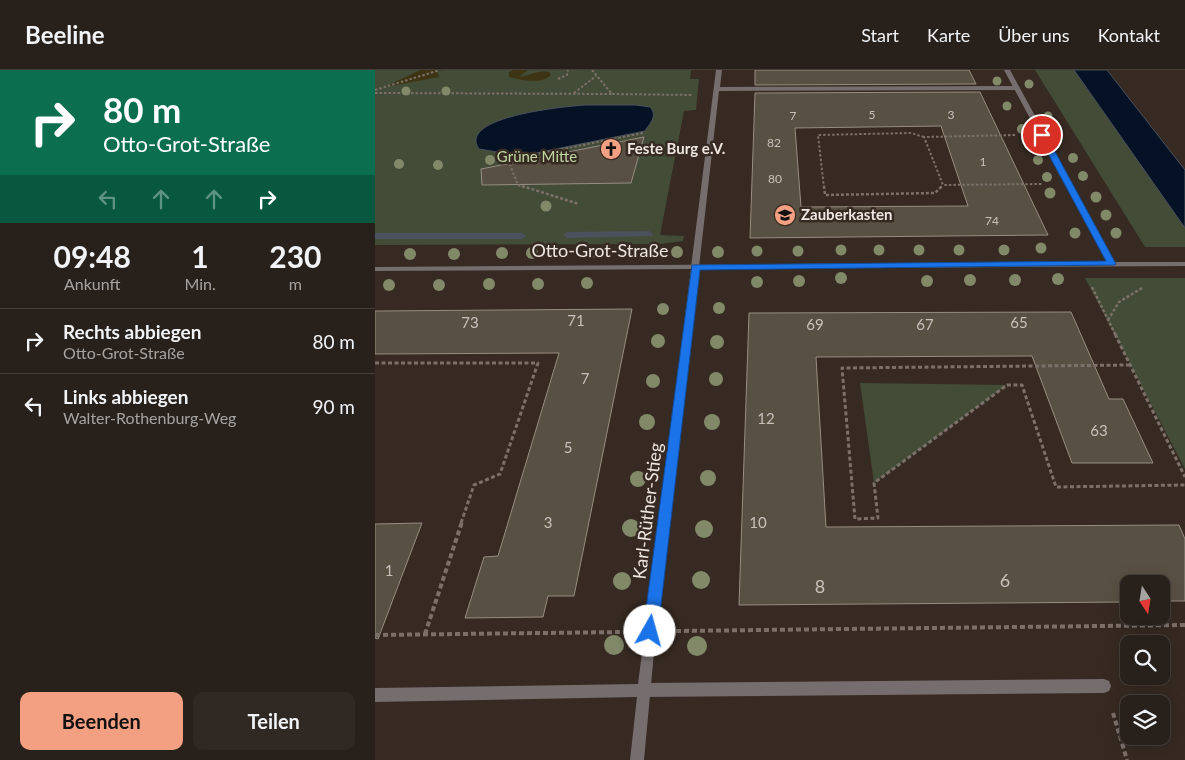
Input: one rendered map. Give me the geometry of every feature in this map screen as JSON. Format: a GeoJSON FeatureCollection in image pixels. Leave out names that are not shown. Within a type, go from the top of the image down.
{"type":"FeatureCollection","features":[{"type":"Feature","properties":{"kind":"street","name":"Karl-Rüther-Stieg"},"geometry":{"type":"LineString","coordinates":[[637,760],[650,631],[719,70]]}},
{"type":"Feature","properties":{"kind":"street"},"geometry":{"type":"LineString","coordinates":[[1007,70],[1112,264]]}},
{"type":"Feature","properties":{"kind":"street"},"geometry":{"type":"LineString","coordinates":[[717,89],[1016,88]]}},
{"type":"Feature","properties":{"kind":"street","name":"Otto-Grot-Straße"},"geometry":{"type":"LineString","coordinates":[[375,269],[1183,264]]}},
{"type":"Feature","properties":{"kind":"street"},"geometry":{"type":"LineString","coordinates":[[375,695],[643,690],[1104,686]]}},
{"type":"Feature","properties":{"kind":"path"},"geometry":{"type":"LineString","coordinates":[[425,70],[430,72]]}},
{"type":"Feature","properties":{"kind":"path"},"geometry":{"type":"LineString","coordinates":[[375,92],[440,70]]}},
{"type":"Feature","properties":{"kind":"path"},"geometry":{"type":"LineString","coordinates":[[558,79],[567,75],[568,70]]}},
{"type":"Feature","properties":{"kind":"path"},"geometry":{"type":"LineString","coordinates":[[592,70],[612,94]]}},
{"type":"Feature","properties":{"kind":"path"},"geometry":{"type":"LineString","coordinates":[[573,94],[596,76]]}},
{"type":"Feature","properties":{"kind":"path"},"geometry":{"type":"LineString","coordinates":[[375,92],[698,95],[717,89]]}},
{"type":"Feature","properties":{"kind":"path"},"geometry":{"type":"LineString","coordinates":[[508,160],[643,133]]}},
{"type":"Feature","properties":{"kind":"path"},"geometry":{"type":"LineString","coordinates":[[1042,135],[924,137],[911,134],[818,135],[825,195],[935,193],[943,184],[1068,184]]}},
{"type":"Feature","properties":{"kind":"path"},"geometry":{"type":"LineString","coordinates":[[924,137],[943,184]]}},
{"type":"Feature","properties":{"kind":"path"},"geometry":{"type":"LineString","coordinates":[[504,152],[518,185],[579,204]]}},
{"type":"Feature","properties":{"kind":"path"},"geometry":{"type":"LineString","coordinates":[[1080,264],[1185,477]]}},
{"type":"Feature","properties":{"kind":"path"},"geometry":{"type":"LineString","coordinates":[[1108,320],[1119,302],[1145,287]]}},
{"type":"Feature","properties":{"kind":"path"},"geometry":{"type":"LineString","coordinates":[[375,363],[538,363],[500,474],[474,485],[425,634]]}},
{"type":"Feature","properties":{"kind":"path"},"geometry":{"type":"LineString","coordinates":[[1130,365],[842,368],[855,519],[878,518],[874,483],[1007,384],[1021,385],[1056,487],[1185,485]]}},
{"type":"Feature","properties":{"kind":"path"},"geometry":{"type":"LineString","coordinates":[[375,635],[1185,625]]}},
{"type":"Feature","properties":{"kind":"path"},"geometry":{"type":"LineString","coordinates":[[1104,686],[1127,760]]}},
{"type":"Feature","properties":{"kind":"green space","name":"Grüne Mitte"},"geometry":{"type":"Polygon","coordinates":[[[375,70],[691,70],[690,79],[699,79],[696,110],[684,111],[660,235],[684,236],[683,241],[661,244],[375,245],[375,70]]]}},
{"type":"Feature","properties":{"kind":"green space"},"geometry":{"type":"Polygon","coordinates":[[[1035,70],[1074,70],[1185,228],[1185,247],[1145,247],[1035,70]]]}},
{"type":"Feature","properties":{"kind":"green space"},"geometry":{"type":"Polygon","coordinates":[[[1085,278],[1185,278],[1185,469],[1085,278]]]}},
{"type":"Feature","properties":{"kind":"green space"},"geometry":{"type":"Polygon","coordinates":[[[860,383],[1007,385],[874,483],[860,383]]]}},
{"type":"Feature","properties":{"kind":"sand"},"geometry":{"type":"Polygon","coordinates":[[[420,70],[446,70],[437,71],[439,77],[385,87],[420,70]]]}},
{"type":"Feature","properties":{"kind":"sand"},"geometry":{"type":"Polygon","coordinates":[[[513,70],[528,70],[519,77],[540,72],[549,72],[551,75],[542,80],[525,80],[509,77],[509,72],[513,70]]]}},
{"type":"Feature","properties":{"kind":"water"},"geometry":{"type":"Polygon","coordinates":[[[1074,70],[1107,70],[1185,170],[1185,228],[1074,70]]]}},
{"type":"Feature","properties":{"kind":"water"},"geometry":{"type":"Polygon","coordinates":[[[586,105],[636,105],[650,107],[653,116],[645,131],[506,159],[503,153],[479,149],[476,138],[484,128],[498,121],[539,111],[586,105]]]}},
{"type":"Feature","properties":{"kind":"building"},"geometry":{"type":"Polygon","coordinates":[[[755,70],[969,70],[976,84],[755,85],[755,70]]]}},
{"type":"Feature","properties":{"kind":"building"},"geometry":{"type":"Polygon","coordinates":[[[980,92],[1048,235],[750,238],[755,93],[980,92]],[[941,126],[795,128],[801,207],[968,206],[941,126]]]}},
{"type":"Feature","properties":{"kind":"building","name":"Feste Burg e.V."},"geometry":{"type":"Polygon","coordinates":[[[644,137],[631,183],[482,185],[481,169],[644,137]]]}},
{"type":"Feature","properties":{"kind":"building"},"geometry":{"type":"Polygon","coordinates":[[[632,309],[574,596],[548,596],[543,617],[465,618],[484,557],[498,556],[559,353],[375,354],[375,311],[632,309]]]}},
{"type":"Feature","properties":{"kind":"building"},"geometry":{"type":"Polygon","coordinates":[[[1071,312],[1109,399],[1123,399],[1153,463],[1072,463],[1032,356],[816,357],[826,527],[1179,525],[1185,539],[1185,601],[1170,601],[1170,575],[1120,575],[1120,602],[739,605],[749,313],[1071,312]]]}},
{"type":"Feature","properties":{"kind":"building"},"geometry":{"type":"Polygon","coordinates":[[[422,523],[378,639],[375,638],[375,524],[422,523]]]}},
{"type":"Feature","properties":{"kind":"waterway"},"geometry":{"type":"LineString","coordinates":[[567,235],[649,234]]}},
{"type":"Feature","properties":{"kind":"waterway"},"geometry":{"type":"LineString","coordinates":[[375,236],[522,236]]}},
{"type":"Feature","properties":{"kind":"place","name":"Feste Burg e.V."},"geometry":{"type":"Point","coordinates":[611,149]}},
{"type":"Feature","properties":{"kind":"place","name":"Zauberkasten"},"geometry":{"type":"Point","coordinates":[785,215]}},
{"type":"Feature","properties":{"kind":"route"},"geometry":{"type":"LineString","coordinates":[[650,631],[695,267],[1112,264],[1042,135]]}}]}
